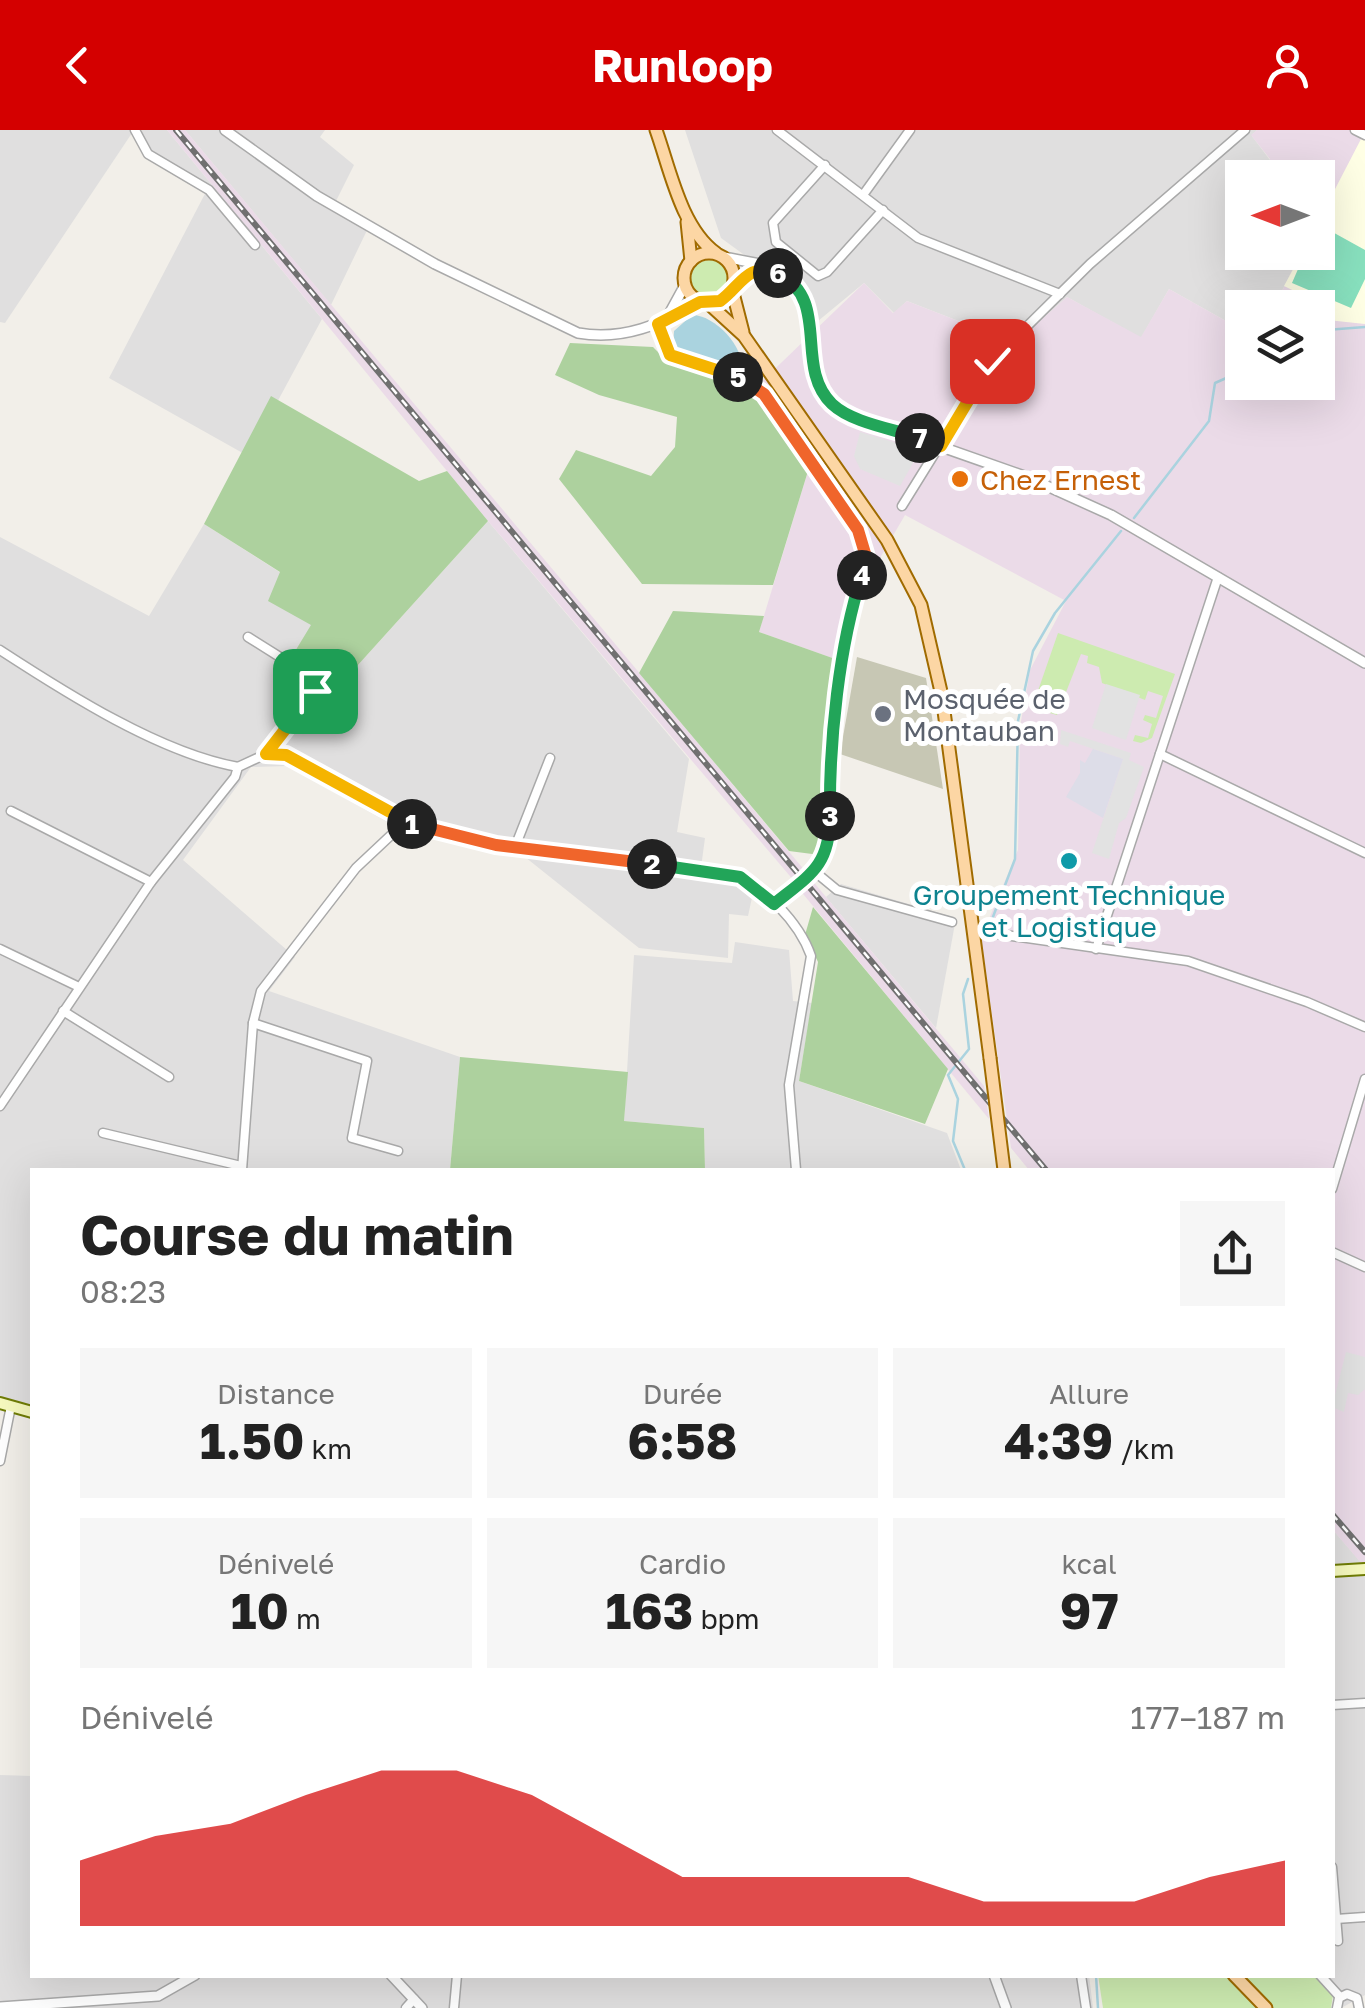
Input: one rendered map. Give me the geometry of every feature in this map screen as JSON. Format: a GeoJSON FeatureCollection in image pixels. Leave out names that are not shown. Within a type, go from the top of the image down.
{"type":"FeatureCollection","features":[{"type":"Feature","properties":{"kind":"main road"},"geometry":{"type":"LineString","coordinates":[[656,130],[684,208],[702,241],[734,270],[733,287],[744,336]]}},
{"type":"Feature","properties":{"kind":"main road"},"geometry":{"type":"LineString","coordinates":[[684,208],[690,261],[685,285],[744,336],[896,554],[928,622],[942,696],[1004,1168]]}},
{"type":"Feature","properties":{"kind":"main road"},"geometry":{"type":"LineString","coordinates":[[690,261],[700,254],[720,255]]}},
{"type":"Feature","properties":{"kind":"main road"},"geometry":{"type":"LineString","coordinates":[[705,303],[720,301],[733,287]]}},
{"type":"Feature","properties":{"kind":"main road"},"geometry":{"type":"LineString","coordinates":[[6,1404],[30,1411]]}},
{"type":"Feature","properties":{"kind":"main road"},"geometry":{"type":"LineString","coordinates":[[1335,1572],[1365,1569]]}},
{"type":"Feature","properties":{"kind":"main road"},"geometry":{"type":"LineString","coordinates":[[1237,1978],[1266,2008]]}},
{"type":"Feature","properties":{"kind":"street"},"geometry":{"type":"LineString","coordinates":[[136,130],[148,154],[209,190],[255,245]]}},
{"type":"Feature","properties":{"kind":"street"},"geometry":{"type":"LineString","coordinates":[[224,130],[330,204],[461,278],[567,329],[617,335],[660,323],[705,303]]}},
{"type":"Feature","properties":{"kind":"street"},"geometry":{"type":"LineString","coordinates":[[776,130],[918,238],[1060,294]]}},
{"type":"Feature","properties":{"kind":"street"},"geometry":{"type":"LineString","coordinates":[[863,195],[910,130]]}},
{"type":"Feature","properties":{"kind":"street"},"geometry":{"type":"LineString","coordinates":[[902,506],[992,361],[1060,294],[1245,130]]}},
{"type":"Feature","properties":{"kind":"street"},"geometry":{"type":"LineString","coordinates":[[1356,130],[1365,135]]}},
{"type":"Feature","properties":{"kind":"street"},"geometry":{"type":"LineString","coordinates":[[824,166],[773,223],[776,242],[810,270],[818,276],[827,272],[882,210]]}},
{"type":"Feature","properties":{"kind":"street"},"geometry":{"type":"LineString","coordinates":[[720,255],[768,269],[792,283],[805,299],[819,385],[831,403],[845,413],[941,446],[1110,515],[1365,663]]}},
{"type":"Feature","properties":{"kind":"street"},"geometry":{"type":"LineString","coordinates":[[733,287],[747,274],[768,269]]}},
{"type":"Feature","properties":{"kind":"street"},"geometry":{"type":"LineString","coordinates":[[660,323],[676,306],[685,285]]}},
{"type":"Feature","properties":{"kind":"street"},"geometry":{"type":"LineString","coordinates":[[660,323],[670,355],[748,381],[764,394],[858,530],[867,560],[853,602],[829,772],[828,847],[814,871],[774,904]]}},
{"type":"Feature","properties":{"kind":"street"},"geometry":{"type":"LineString","coordinates":[[1096,950],[1218,577]]}},
{"type":"Feature","properties":{"kind":"street"},"geometry":{"type":"LineString","coordinates":[[0,1106],[151,882],[235,777],[238,768],[266,754],[315,691],[310,676],[248,637]]}},
{"type":"Feature","properties":{"kind":"street"},"geometry":{"type":"LineString","coordinates":[[0,650],[68,694],[146,734],[238,768]]}},
{"type":"Feature","properties":{"kind":"street"},"geometry":{"type":"LineString","coordinates":[[266,754],[286,755],[405,822],[516,847],[728,873],[752,884],[774,904],[811,956],[789,1085],[796,1168]]}},
{"type":"Feature","properties":{"kind":"street"},"geometry":{"type":"LineString","coordinates":[[1160,754],[1365,853]]}},
{"type":"Feature","properties":{"kind":"street"},"geometry":{"type":"LineString","coordinates":[[516,847],[550,758]]}},
{"type":"Feature","properties":{"kind":"street"},"geometry":{"type":"LineString","coordinates":[[11,811],[151,882]]}},
{"type":"Feature","properties":{"kind":"street"},"geometry":{"type":"LineString","coordinates":[[104,1133],[242,1168],[253,1022],[261,990],[356,868],[405,822]]}},
{"type":"Feature","properties":{"kind":"street"},"geometry":{"type":"LineString","coordinates":[[814,871],[838,890],[952,922]]}},
{"type":"Feature","properties":{"kind":"street"},"geometry":{"type":"LineString","coordinates":[[998,934],[1188,961],[1307,1002],[1365,1028]]}},
{"type":"Feature","properties":{"kind":"street"},"geometry":{"type":"LineString","coordinates":[[0,949],[79,987]]}},
{"type":"Feature","properties":{"kind":"street"},"geometry":{"type":"LineString","coordinates":[[63,1011],[169,1078]]}},
{"type":"Feature","properties":{"kind":"street"},"geometry":{"type":"LineString","coordinates":[[253,1022],[367,1060],[352,1138],[398,1152]]}},
{"type":"Feature","properties":{"kind":"street"},"geometry":{"type":"LineString","coordinates":[[1335,1178],[1365,1079]]}},
{"type":"Feature","properties":{"kind":"street"},"geometry":{"type":"LineString","coordinates":[[1335,1253],[1365,1267]]}},
{"type":"Feature","properties":{"kind":"street"},"geometry":{"type":"LineString","coordinates":[[0,1462],[6,1404]]}},
{"type":"Feature","properties":{"kind":"street"},"geometry":{"type":"LineString","coordinates":[[1335,1706],[1365,1703]]}},
{"type":"Feature","properties":{"kind":"street"},"geometry":{"type":"LineString","coordinates":[[1335,1906],[1338,1941]]}},
{"type":"Feature","properties":{"kind":"street"},"geometry":{"type":"LineString","coordinates":[[1336,1919],[1365,1918]]}},
{"type":"Feature","properties":{"kind":"street"},"geometry":{"type":"LineString","coordinates":[[0,2007],[158,1996],[190,1978]]}},
{"type":"Feature","properties":{"kind":"street"},"geometry":{"type":"LineString","coordinates":[[393,1978],[422,2008]]}},
{"type":"Feature","properties":{"kind":"street"},"geometry":{"type":"LineString","coordinates":[[454,2008],[456,1978]]}},
{"type":"Feature","properties":{"kind":"street"},"geometry":{"type":"LineString","coordinates":[[995,1978],[1006,2008]]}},
{"type":"Feature","properties":{"kind":"street"},"geometry":{"type":"LineString","coordinates":[[1081,1978],[1086,2008]]}},
{"type":"Feature","properties":{"kind":"street"},"geometry":{"type":"LineString","coordinates":[[1323,1978],[1340,1996],[1357,1998]]}},
{"type":"Feature","properties":{"kind":"street"},"geometry":{"type":"LineString","coordinates":[[1359,2008],[1357,1998],[1365,1986]]}},
{"type":"Feature","properties":{"kind":"street"},"geometry":{"type":"LineString","coordinates":[[1337,2008],[1340,1996]]}},
{"type":"Feature","properties":{"kind":"street"},"geometry":{"type":"LineString","coordinates":[[406,2008],[414,1999]]}},
{"type":"Feature","properties":{"kind":"shaded area"},"geometry":{"type":"Polygon","coordinates":[[[0,130],[134,130],[5,323],[0,322],[0,130]]]}},
{"type":"Feature","properties":{"kind":"shaded area"},"geometry":{"type":"Polygon","coordinates":[[[142,130],[167,130],[322,319],[248,456],[109,378],[208,188],[150,152],[141,138],[142,130]]]}},
{"type":"Feature","properties":{"kind":"shaded area"},"geometry":{"type":"Polygon","coordinates":[[[167,130],[185,130],[806,872],[795,882],[488,521],[167,130]]]}},
{"type":"Feature","properties":{"kind":"shaded area"},"geometry":{"type":"Polygon","coordinates":[[[185,130],[325,130],[320,137],[354,165],[336,201],[371,222],[331,305],[185,130]]]}},
{"type":"Feature","properties":{"kind":"shaded area"},"geometry":{"type":"Polygon","coordinates":[[[685,130],[1257,130],[1252,136],[1270,160],[1225,160],[1225,270],[1292,270],[1282,290],[1225,290],[1225,320],[1169,289],[1141,338],[1067,297],[1015,343],[907,301],[894,313],[864,283],[812,326],[805,299],[721,238],[685,130]]]}},
{"type":"Feature","properties":{"kind":"shaded area"},"geometry":{"type":"Polygon","coordinates":[[[1257,130],[1365,130],[1365,1563],[1335,1532],[1335,1168],[1027,1168],[1011,1148],[981,938],[1018,850],[1020,727],[1030,670],[1066,601],[905,515],[866,582],[849,664],[759,632],[808,471],[754,389],[864,283],[893,313],[907,301],[1015,343],[1067,297],[1141,337],[1169,289],[1225,320],[1225,400],[1335,400],[1335,290],[1282,290],[1292,270],[1335,270],[1335,160],[1270,159],[1251,135],[1257,130]]]}},
{"type":"Feature","properties":{"kind":"shaded area"},"geometry":{"type":"Polygon","coordinates":[[[1361,139],[1365,140],[1365,324],[1335,321],[1335,290],[1292,290],[1284,286],[1293,270],[1335,270],[1335,189],[1361,139]]]}},
{"type":"Feature","properties":{"kind":"shaded area"},"geometry":{"type":"Polygon","coordinates":[[[860,432],[910,447],[913,463],[900,486],[860,469],[854,456],[860,432]]]}},
{"type":"Feature","properties":{"kind":"shaded area"},"geometry":{"type":"Polygon","coordinates":[[[488,521],[689,759],[677,832],[705,838],[700,875],[737,880],[753,893],[748,916],[729,914],[728,958],[639,948],[520,853],[405,832],[287,766],[251,767],[183,860],[295,957],[269,991],[460,1057],[450,1168],[30,1168],[30,1417],[0,1409],[0,537],[149,616],[204,524],[281,573],[312,625],[339,686],[488,521]]]}},
{"type":"Feature","properties":{"kind":"shaded area"},"geometry":{"type":"Polygon","coordinates":[[[857,657],[926,678],[943,789],[840,754],[857,657]]]}},
{"type":"Feature","properties":{"kind":"shaded area"},"geometry":{"type":"Polygon","coordinates":[[[1106,684],[1140,695],[1126,740],[1092,728],[1106,684]]]}},
{"type":"Feature","properties":{"kind":"shaded area"},"geometry":{"type":"Polygon","coordinates":[[[1061,730],[1131,753],[1129,760],[1144,767],[1126,818],[1119,823],[1109,859],[1092,853],[1123,759],[1070,741],[1068,747],[1060,744],[1061,730]]]}},
{"type":"Feature","properties":{"kind":"shaded area"},"geometry":{"type":"Polygon","coordinates":[[[1093,749],[1123,759],[1103,818],[1066,797],[1080,773],[1080,760],[1085,763],[1093,749]]]}},
{"type":"Feature","properties":{"kind":"shaded area"},"geometry":{"type":"Polygon","coordinates":[[[811,879],[984,1086],[989,1119],[799,889],[811,879]]]}},
{"type":"Feature","properties":{"kind":"shaded area"},"geometry":{"type":"Polygon","coordinates":[[[841,884],[956,918],[936,1028],[826,897],[841,884]]]}},
{"type":"Feature","properties":{"kind":"shaded area"},"geometry":{"type":"Polygon","coordinates":[[[735,942],[789,950],[793,1001],[812,1003],[799,1081],[947,1133],[960,1168],[705,1168],[704,1128],[624,1121],[634,955],[732,963],[735,942]]]}},
{"type":"Feature","properties":{"kind":"shaded area"},"geometry":{"type":"Polygon","coordinates":[[[1346,1352],[1365,1357],[1365,1389],[1358,1395],[1348,1393],[1344,1412],[1335,1408],[1346,1352]]]}},
{"type":"Feature","properties":{"kind":"shaded area"},"geometry":{"type":"Polygon","coordinates":[[[1335,1532],[1365,1567],[1365,1995],[1343,2007],[1317,1978],[1335,1978],[1335,1532]]]}},
{"type":"Feature","properties":{"kind":"shaded area"},"geometry":{"type":"Polygon","coordinates":[[[0,1775],[30,1776],[30,1978],[1089,1978],[1093,2008],[0,2008],[0,1775]]]}},
{"type":"Feature","properties":{"kind":"green space"},"geometry":{"type":"Polygon","coordinates":[[[1335,233],[1365,250],[1365,279],[1351,308],[1335,301],[1335,290],[1309,290],[1292,283],[1298,270],[1335,270],[1335,233]]]}},
{"type":"Feature","properties":{"kind":"green space"},"geometry":{"type":"Polygon","coordinates":[[[710,260],[723,266],[729,279],[723,292],[710,298],[697,292],[691,279],[697,266],[710,260]]]}},
{"type":"Feature","properties":{"kind":"green space"},"geometry":{"type":"Polygon","coordinates":[[[570,343],[653,347],[665,359],[754,389],[808,471],[773,585],[642,584],[559,479],[576,450],[651,476],[675,447],[677,417],[599,395],[555,375],[570,343]]]}},
{"type":"Feature","properties":{"kind":"green space"},"geometry":{"type":"Polygon","coordinates":[[[271,396],[419,481],[447,471],[488,521],[339,686],[294,653],[311,625],[268,601],[280,572],[204,524],[271,396]]]}},
{"type":"Feature","properties":{"kind":"green space"},"geometry":{"type":"Polygon","coordinates":[[[673,611],[764,616],[759,632],[838,660],[820,855],[789,851],[639,673],[673,611]]]}},
{"type":"Feature","properties":{"kind":"green space"},"geometry":{"type":"Polygon","coordinates":[[[1058,633],[1175,674],[1152,738],[1141,743],[1133,741],[1135,735],[1148,738],[1152,724],[1143,720],[1145,715],[1156,718],[1163,696],[1148,691],[1145,700],[1102,683],[1099,667],[1087,663],[1088,656],[1081,654],[1057,715],[1032,708],[1058,633]]]}},
{"type":"Feature","properties":{"kind":"green space"},"geometry":{"type":"Polygon","coordinates":[[[813,907],[948,1069],[925,1124],[799,1081],[818,962],[805,935],[813,907]]]}},
{"type":"Feature","properties":{"kind":"green space"},"geometry":{"type":"Polygon","coordinates":[[[460,1057],[628,1072],[624,1121],[704,1128],[705,1168],[450,1168],[460,1057]]]}},
{"type":"Feature","properties":{"kind":"green space"},"geometry":{"type":"Polygon","coordinates":[[[1098,1978],[1317,1978],[1333,1995],[1331,2008],[1103,2008],[1098,1978]]]}},
{"type":"Feature","properties":{"kind":"water"},"geometry":{"type":"Polygon","coordinates":[[[692,315],[710,320],[727,334],[739,352],[742,371],[673,348],[674,331],[692,315]]]}},
{"type":"Feature","properties":{"kind":"waterway"},"geometry":{"type":"LineString","coordinates":[[1335,329],[1365,327]]}},
{"type":"Feature","properties":{"kind":"waterway"},"geometry":{"type":"LineString","coordinates":[[1134,518],[1209,421],[1215,383],[1225,379]]}},
{"type":"Feature","properties":{"kind":"waterway"},"geometry":{"type":"LineString","coordinates":[[988,930],[1015,859],[1018,721],[1033,651],[1055,613],[1121,531]]}},
{"type":"Feature","properties":{"kind":"waterway"},"geometry":{"type":"LineString","coordinates":[[964,1168],[953,1141],[958,1099],[948,1075],[969,1049],[963,994],[968,979]]}},
{"type":"Feature","properties":{"kind":"waterway"},"geometry":{"type":"LineString","coordinates":[[1096,1978],[1098,2008]]}},
{"type":"Feature","properties":{"kind":"railway"},"geometry":{"type":"LineString","coordinates":[[176,130],[1044,1168]]}},
{"type":"Feature","properties":{"kind":"railway"},"geometry":{"type":"LineString","coordinates":[[1335,1517],[1365,1552]]}},
{"type":"Feature","properties":{"kind":"place","name":"Chez Ernest"},"geometry":{"type":"Point","coordinates":[960,479]}},
{"type":"Feature","properties":{"kind":"place","name":"Mosquée de Montauban"},"geometry":{"type":"Point","coordinates":[883,714]}},
{"type":"Feature","properties":{"kind":"place","name":"Groupement Technique et Logistique"},"geometry":{"type":"Point","coordinates":[1069,861]}},
{"type":"Feature","properties":{"kind":"route"},"geometry":{"type":"LineString","coordinates":[[315,691],[266,754],[286,755],[405,822],[496,845],[728,873],[752,884],[774,904],[820,864],[828,847],[829,772],[853,602],[867,560],[858,530],[764,394],[738,376],[670,355],[658,324],[700,302],[720,301],[747,274],[774,271],[800,291],[809,308],[812,359],[819,385],[831,403],[845,413],[941,446],[992,361]]}}]}
